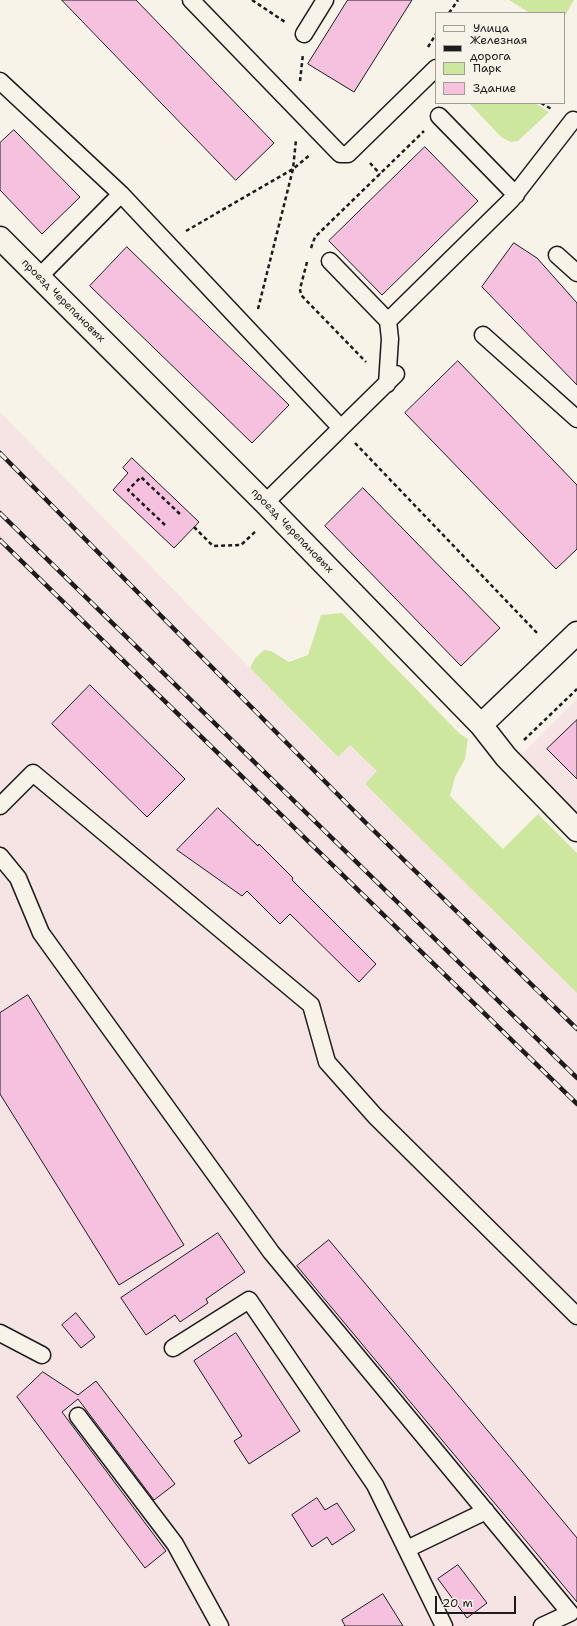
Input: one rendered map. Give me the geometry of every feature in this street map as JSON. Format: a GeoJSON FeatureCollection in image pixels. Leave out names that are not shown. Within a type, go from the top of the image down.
{"type":"FeatureCollection","features":[{"type":"Feature","properties":{"kind":"street","name":"проезд Черепановых"},"geometry":{"type":"LineString","coordinates":[[0,238],[270,508],[481,726],[506,757],[577,830]]}},
{"type":"Feature","properties":{"kind":"street"},"geometry":{"type":"LineString","coordinates":[[481,726],[577,633]]}},
{"type":"Feature","properties":{"kind":"lane"},"geometry":{"type":"LineString","coordinates":[[191,0],[338,152],[344,154],[348,154],[435,69]]}},
{"type":"Feature","properties":{"kind":"lane"},"geometry":{"type":"LineString","coordinates":[[304,34],[325,0]]}},
{"type":"Feature","properties":{"kind":"lane"},"geometry":{"type":"LineString","coordinates":[[0,81],[121,194],[341,428]]}},
{"type":"Feature","properties":{"kind":"lane"},"geometry":{"type":"LineString","coordinates":[[439,116],[516,195]]}},
{"type":"Feature","properties":{"kind":"lane"},"geometry":{"type":"LineString","coordinates":[[388,321],[516,195],[574,120]]}},
{"type":"Feature","properties":{"kind":"lane"},"geometry":{"type":"LineString","coordinates":[[39,277],[121,194]]}},
{"type":"Feature","properties":{"kind":"lane"},"geometry":{"type":"LineString","coordinates":[[556,255],[577,273]]}},
{"type":"Feature","properties":{"kind":"lane"},"geometry":{"type":"LineString","coordinates":[[270,508],[341,428],[392,379],[388,321],[330,262]]}},
{"type":"Feature","properties":{"kind":"lane"},"geometry":{"type":"LineString","coordinates":[[483,335],[577,418]]}},
{"type":"Feature","properties":{"kind":"lane"},"geometry":{"type":"LineString","coordinates":[[0,806],[33,773],[311,1005],[326,1062],[375,1116],[577,1316]]}},
{"type":"Feature","properties":{"kind":"lane"},"geometry":{"type":"LineString","coordinates":[[0,856],[18,878],[41,933],[272,1252],[570,1613],[542,1626]]}},
{"type":"Feature","properties":{"kind":"lane"},"geometry":{"type":"LineString","coordinates":[[172,1348],[249,1300],[375,1485],[444,1626]]}},
{"type":"Feature","properties":{"kind":"lane"},"geometry":{"type":"LineString","coordinates":[[0,1333],[42,1355]]}},
{"type":"Feature","properties":{"kind":"lane"},"geometry":{"type":"LineString","coordinates":[[78,1416],[175,1544],[220,1626]]}},
{"type":"Feature","properties":{"kind":"lane"},"geometry":{"type":"LineString","coordinates":[[407,1550],[486,1511]]}},
{"type":"Feature","properties":{"kind":"path"},"geometry":{"type":"LineString","coordinates":[[252,0],[304,34],[293,169],[256,318],[260,342]]}},
{"type":"Feature","properties":{"kind":"path"},"geometry":{"type":"LineString","coordinates":[[450,12],[458,0]]}},
{"type":"Feature","properties":{"kind":"path"},"geometry":{"type":"LineString","coordinates":[[310,251],[315,237],[439,116]]}},
{"type":"Feature","properties":{"kind":"path"},"geometry":{"type":"LineString","coordinates":[[167,243],[293,169]]}},
{"type":"Feature","properties":{"kind":"path"},"geometry":{"type":"LineString","coordinates":[[377,170],[380,174]]}},
{"type":"Feature","properties":{"kind":"path"},"geometry":{"type":"LineString","coordinates":[[308,259],[300,289],[301,295],[392,379]]}},
{"type":"Feature","properties":{"kind":"path"},"geometry":{"type":"LineString","coordinates":[[341,428],[556,653]]}},
{"type":"Feature","properties":{"kind":"path"},"geometry":{"type":"LineString","coordinates":[[165,526],[128,490],[141,477],[182,516]]}},
{"type":"Feature","properties":{"kind":"path"},"geometry":{"type":"LineString","coordinates":[[194,527],[213,546],[242,545],[270,508]]}},
{"type":"Feature","properties":{"kind":"path"},"geometry":{"type":"LineString","coordinates":[[506,757],[577,689]]}},
{"type":"Feature","properties":{"kind":"shaded area"},"geometry":{"type":"Polygon","coordinates":[[[0,412],[337,757],[350,745],[378,771],[365,784],[577,993],[577,1626],[0,1626],[0,412]]]}},
{"type":"Feature","properties":{"kind":"shaded area"},"geometry":{"type":"Polygon","coordinates":[[[577,699],[577,811],[521,755],[577,699]]]}},
{"type":"Feature","properties":{"kind":"green space"},"geometry":{"type":"Polygon","coordinates":[[[509,0],[574,0],[565,15],[565,12],[528,12],[509,0]]]}},
{"type":"Feature","properties":{"kind":"green space"},"geometry":{"type":"Polygon","coordinates":[[[470,104],[537,104],[549,112],[518,141],[511,142],[501,137],[470,104]]]}},
{"type":"Feature","properties":{"kind":"green space"},"geometry":{"type":"Polygon","coordinates":[[[342,613],[460,734],[468,739],[465,759],[455,777],[450,796],[503,849],[538,814],[577,853],[577,993],[365,784],[377,771],[350,745],[338,757],[250,668],[255,658],[264,650],[271,651],[289,662],[308,655],[321,615],[342,613]]]}},
{"type":"Feature","properties":{"kind":"building"},"geometry":{"type":"Polygon","coordinates":[[[62,0],[136,0],[274,143],[236,180],[62,0]]]}},
{"type":"Feature","properties":{"kind":"building"},"geometry":{"type":"Polygon","coordinates":[[[348,0],[412,0],[354,92],[308,64],[348,0]]]}},
{"type":"Feature","properties":{"kind":"building"},"geometry":{"type":"Polygon","coordinates":[[[14,130],[80,197],[42,234],[0,190],[0,143],[14,130]]]}},
{"type":"Feature","properties":{"kind":"building"},"geometry":{"type":"Polygon","coordinates":[[[425,147],[478,201],[382,295],[329,241],[425,147]]]}},
{"type":"Feature","properties":{"kind":"building"},"geometry":{"type":"Polygon","coordinates":[[[514,243],[537,258],[577,303],[577,385],[482,287],[514,243]]]}},
{"type":"Feature","properties":{"kind":"building"},"geometry":{"type":"Polygon","coordinates":[[[127,247],[289,405],[252,443],[90,286],[127,247]]]}},
{"type":"Feature","properties":{"kind":"building"},"geometry":{"type":"Polygon","coordinates":[[[458,361],[577,485],[577,549],[556,569],[405,413],[458,361]]]}},
{"type":"Feature","properties":{"kind":"building"},"geometry":{"type":"Polygon","coordinates":[[[132,458],[199,522],[174,548],[113,490],[128,473],[123,468],[132,458]]]}},
{"type":"Feature","properties":{"kind":"building"},"geometry":{"type":"Polygon","coordinates":[[[363,488],[500,628],[461,666],[325,526],[363,488]]]}},
{"type":"Feature","properties":{"kind":"building"},"geometry":{"type":"Polygon","coordinates":[[[90,685],[185,779],[147,817],[52,724],[90,685]]]}},
{"type":"Feature","properties":{"kind":"building"},"geometry":{"type":"Polygon","coordinates":[[[577,720],[577,779],[547,749],[577,720]]]}},
{"type":"Feature","properties":{"kind":"building"},"geometry":{"type":"Polygon","coordinates":[[[218,808],[258,846],[259,844],[293,878],[292,880],[376,964],[359,982],[290,914],[280,924],[247,891],[242,896],[177,850],[218,808]]]}},
{"type":"Feature","properties":{"kind":"building"},"geometry":{"type":"Polygon","coordinates":[[[28,995],[184,1245],[119,1285],[0,1094],[0,1013],[28,995]]]}},
{"type":"Feature","properties":{"kind":"building"},"geometry":{"type":"Polygon","coordinates":[[[218,1233],[245,1272],[206,1299],[208,1303],[180,1322],[175,1315],[146,1335],[121,1298],[218,1233]]]}},
{"type":"Feature","properties":{"kind":"building"},"geometry":{"type":"Polygon","coordinates":[[[329,1240],[577,1538],[577,1602],[297,1266],[329,1240]]]}},
{"type":"Feature","properties":{"kind":"building"},"geometry":{"type":"Polygon","coordinates":[[[76,1313],[95,1337],[81,1348],[62,1325],[76,1313]]]}},
{"type":"Feature","properties":{"kind":"building"},"geometry":{"type":"Polygon","coordinates":[[[236,1333],[300,1431],[249,1464],[234,1441],[242,1436],[194,1361],[236,1333]]]}},
{"type":"Feature","properties":{"kind":"building"},"geometry":{"type":"Polygon","coordinates":[[[43,1372],[78,1395],[96,1381],[175,1484],[154,1500],[78,1399],[62,1412],[166,1551],[145,1568],[17,1397],[43,1372]]]}},
{"type":"Feature","properties":{"kind":"building"},"geometry":{"type":"Polygon","coordinates":[[[317,1498],[325,1510],[337,1503],[355,1530],[332,1545],[327,1537],[312,1547],[292,1515],[317,1498]]]}},
{"type":"Feature","properties":{"kind":"building"},"geometry":{"type":"Polygon","coordinates":[[[458,1565],[487,1603],[467,1618],[438,1579],[458,1565]]]}},
{"type":"Feature","properties":{"kind":"building"},"geometry":{"type":"Polygon","coordinates":[[[383,1594],[403,1626],[345,1626],[342,1620],[383,1594]]]}},
{"type":"Feature","properties":{"kind":"railway"},"geometry":{"type":"LineString","coordinates":[[0,453],[367,824],[577,1029]]}},
{"type":"Feature","properties":{"kind":"railway"},"geometry":{"type":"LineString","coordinates":[[0,513],[577,1078]]}},
{"type":"Feature","properties":{"kind":"railway"},"geometry":{"type":"LineString","coordinates":[[0,540],[577,1104]]}}]}
